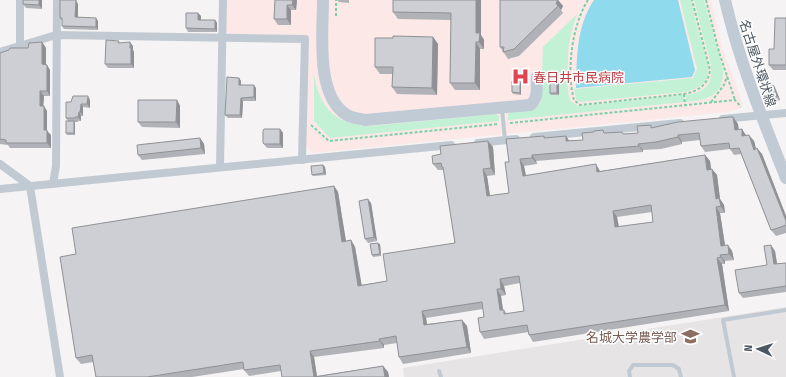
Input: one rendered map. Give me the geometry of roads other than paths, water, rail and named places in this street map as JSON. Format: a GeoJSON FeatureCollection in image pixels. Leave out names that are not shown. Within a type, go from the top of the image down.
{"type":"FeatureCollection","features":[{"type":"Feature","properties":{"kind":"street"},"geometry":{"type":"LineString","coordinates":[[20,0],[20,46]]}},
{"type":"Feature","properties":{"kind":"street"},"geometry":{"type":"LineString","coordinates":[[53,184],[56,166],[57,0]]}},
{"type":"Feature","properties":{"kind":"street"},"geometry":{"type":"LineString","coordinates":[[220,168],[223,0]]}},
{"type":"Feature","properties":{"kind":"street"},"geometry":{"type":"LineString","coordinates":[[324,0],[324,70],[327,91],[335,104],[347,115],[365,120],[502,106],[530,105],[534,102],[536,97],[537,77]]}},
{"type":"Feature","properties":{"kind":"street","name":"名古屋外環状線"},"geometry":{"type":"LineString","coordinates":[[725,0],[729,19],[761,115],[786,178]]}},
{"type":"Feature","properties":{"kind":"street"},"geometry":{"type":"LineString","coordinates":[[0,52],[56,35],[305,39],[302,160]]}},
{"type":"Feature","properties":{"kind":"street"},"geometry":{"type":"LineString","coordinates":[[714,120],[786,113]]}},
{"type":"Feature","properties":{"kind":"street"},"geometry":{"type":"LineString","coordinates":[[0,189],[691,122]]}},
{"type":"Feature","properties":{"kind":"street"},"geometry":{"type":"LineString","coordinates":[[0,164],[30,186],[60,377]]}},
{"type":"Feature","properties":{"kind":"lane"},"geometry":{"type":"LineString","coordinates":[[502,106],[505,140]]}},
{"type":"Feature","properties":{"kind":"lane"},"geometry":{"type":"LineString","coordinates":[[734,377],[723,320],[786,310]]}},
{"type":"Feature","properties":{"kind":"lane"},"geometry":{"type":"LineString","coordinates":[[630,377],[629,371],[633,365],[673,365],[679,369],[681,377]]}},
{"type":"Feature","properties":{"kind":"lane"},"geometry":{"type":"LineString","coordinates":[[439,371],[441,377]]}},
{"type":"Feature","properties":{"kind":"water"},"geometry":{"type":"Polygon","coordinates":[[[594,0],[678,0],[695,70],[692,77],[576,88],[577,54],[581,32],[588,10],[594,0]]]}},
{"type":"Feature","properties":{"kind":"place","name":"春日井市民病院"},"geometry":{"type":"Point","coordinates":[520,77]}},
{"type":"Feature","properties":{"kind":"place","name":"名城大学農学部"},"geometry":{"type":"Point","coordinates":[690,337]}}]}
